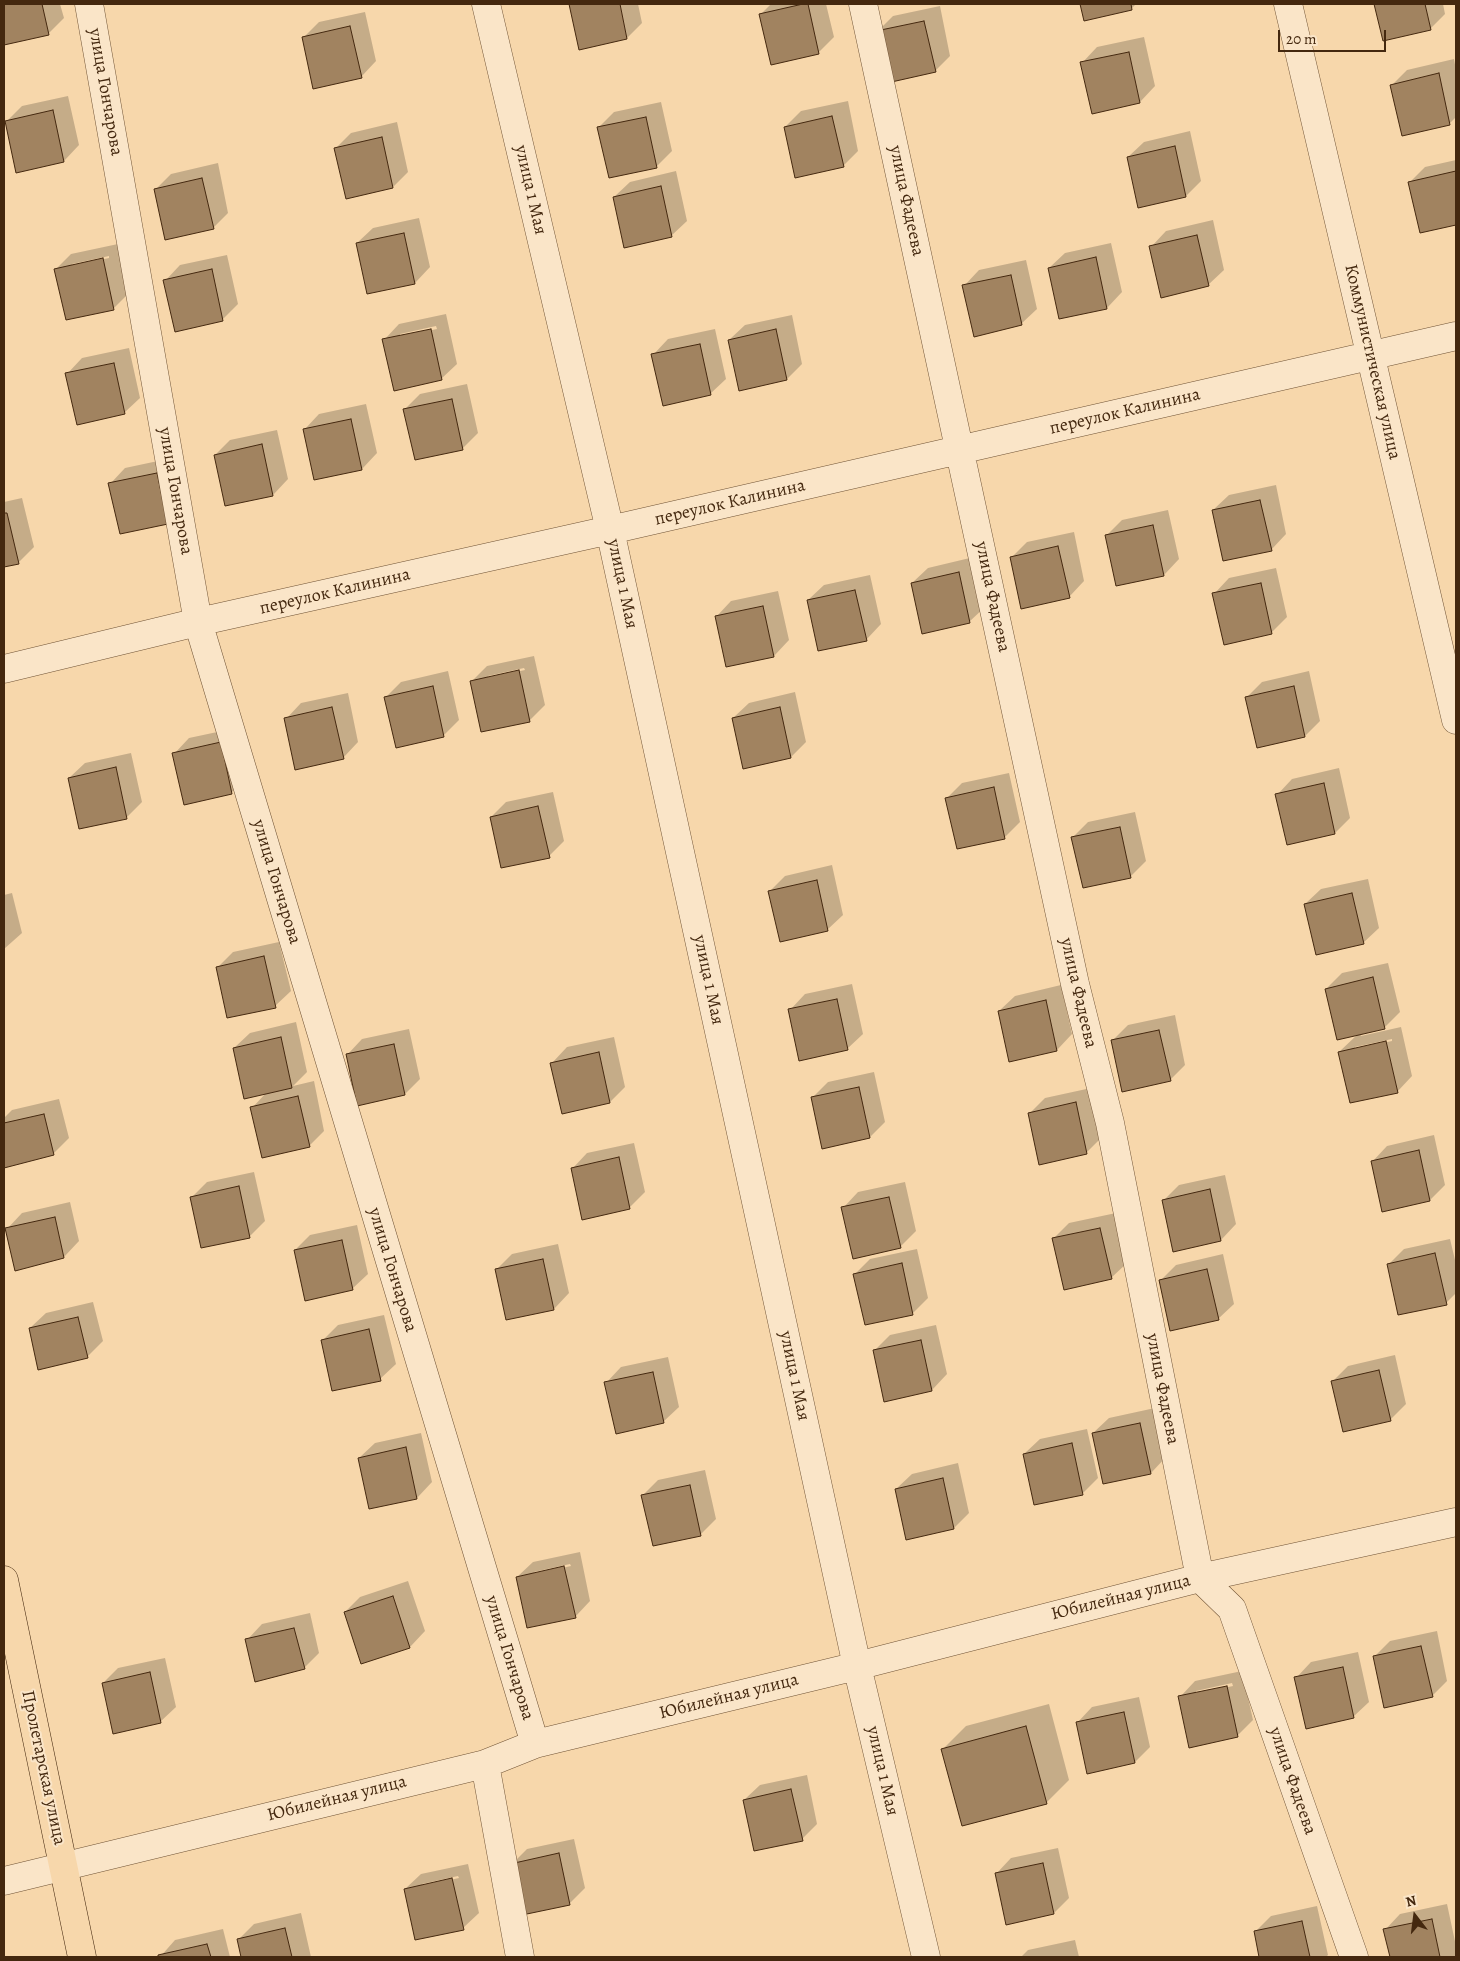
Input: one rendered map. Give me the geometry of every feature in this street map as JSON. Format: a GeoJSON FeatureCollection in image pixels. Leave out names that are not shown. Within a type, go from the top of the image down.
{"type":"FeatureCollection","features":[{"type":"Feature","properties":{"kind":"main road","name":"Пролетарская улица"},"geometry":{"type":"LineString","coordinates":[[4,1580],[82,1957]]}},
{"type":"Feature","properties":{"kind":"street","name":"улица Гончарова"},"geometry":{"type":"LineString","coordinates":[[89,4],[198,622],[535,1744]]}},
{"type":"Feature","properties":{"kind":"street","name":"улица 1 Мая"},"geometry":{"type":"LineString","coordinates":[[486,4],[610,530],[857,1666],[926,1957]]}},
{"type":"Feature","properties":{"kind":"street","name":"улица Фадеева"},"geometry":{"type":"LineString","coordinates":[[863,4],[1075,984],[1110,1123],[1200,1578],[1232,1609],[1354,1957]]}},
{"type":"Feature","properties":{"kind":"street","name":"Коммунистическая улица"},"geometry":{"type":"LineString","coordinates":[[1288,4],[1456,720]]}},
{"type":"Feature","properties":{"kind":"street","name":"переулок Калинина"},"geometry":{"type":"LineString","coordinates":[[4,669],[198,622],[610,530],[1456,336]]}},
{"type":"Feature","properties":{"kind":"street","name":"Юбилейная улица"},"geometry":{"type":"LineString","coordinates":[[4,1881],[485,1764],[535,1744],[857,1666],[1200,1578],[1456,1522]]}},
{"type":"Feature","properties":{"kind":"street"},"geometry":{"type":"LineString","coordinates":[[485,1764],[520,1957]]}},
{"type":"Feature","properties":{"kind":"building"},"geometry":{"type":"Polygon","coordinates":[[[4,4],[42,4],[49,35],[4,45],[4,4]]]}},
{"type":"Feature","properties":{"kind":"building"},"geometry":{"type":"Polygon","coordinates":[[[569,4],[620,4],[627,39],[579,50],[569,4]]]}},
{"type":"Feature","properties":{"kind":"building"},"geometry":{"type":"Polygon","coordinates":[[[808,4],[819,54],[771,65],[759,14],[808,4]]]}},
{"type":"Feature","properties":{"kind":"building"},"geometry":{"type":"Polygon","coordinates":[[[1080,4],[1131,4],[1132,10],[1084,21],[1080,4]]]}},
{"type":"Feature","properties":{"kind":"building"},"geometry":{"type":"Polygon","coordinates":[[[1374,4],[1425,4],[1431,30],[1383,41],[1374,4]]]}},
{"type":"Feature","properties":{"kind":"building"},"geometry":{"type":"Polygon","coordinates":[[[924,21],[936,72],[887,83],[876,31],[924,21]]]}},
{"type":"Feature","properties":{"kind":"building"},"geometry":{"type":"Polygon","coordinates":[[[350,26],[362,78],[313,89],[302,37],[350,26]]]}},
{"type":"Feature","properties":{"kind":"building"},"geometry":{"type":"Polygon","coordinates":[[[1129,52],[1140,103],[1092,114],[1080,62],[1129,52]]]}},
{"type":"Feature","properties":{"kind":"building"},"geometry":{"type":"Polygon","coordinates":[[[1439,73],[1450,125],[1402,136],[1390,85],[1439,73]]]}},
{"type":"Feature","properties":{"kind":"building"},"geometry":{"type":"Polygon","coordinates":[[[53,110],[64,162],[16,173],[5,121],[53,110]]]}},
{"type":"Feature","properties":{"kind":"building"},"geometry":{"type":"Polygon","coordinates":[[[832,116],[844,167],[795,178],[784,127],[832,116]]]}},
{"type":"Feature","properties":{"kind":"building"},"geometry":{"type":"Polygon","coordinates":[[[646,117],[657,168],[609,178],[597,127],[646,117]]]}},
{"type":"Feature","properties":{"kind":"building"},"geometry":{"type":"Polygon","coordinates":[[[382,137],[393,188],[346,199],[334,148],[382,137]]]}},
{"type":"Feature","properties":{"kind":"building"},"geometry":{"type":"Polygon","coordinates":[[[1175,146],[1186,197],[1138,208],[1127,157],[1175,146]]]}},
{"type":"Feature","properties":{"kind":"building"},"geometry":{"type":"Polygon","coordinates":[[[1456,171],[1456,225],[1420,233],[1408,182],[1456,171]]]}},
{"type":"Feature","properties":{"kind":"building"},"geometry":{"type":"Polygon","coordinates":[[[202,178],[214,229],[165,240],[154,189],[202,178]]]}},
{"type":"Feature","properties":{"kind":"building"},"geometry":{"type":"Polygon","coordinates":[[[661,186],[672,237],[624,248],[613,197],[661,186]]]}},
{"type":"Feature","properties":{"kind":"building"},"geometry":{"type":"Polygon","coordinates":[[[404,233],[415,284],[367,294],[356,243],[404,233]]]}},
{"type":"Feature","properties":{"kind":"building"},"geometry":{"type":"Polygon","coordinates":[[[1197,235],[1209,286],[1161,298],[1149,246],[1197,235]]]}},
{"type":"Feature","properties":{"kind":"building"},"geometry":{"type":"Polygon","coordinates":[[[1096,257],[1107,309],[1059,319],[1048,268],[1096,257]]]}},
{"type":"Feature","properties":{"kind":"building"},"geometry":{"type":"Polygon","coordinates":[[[103,258],[114,310],[66,320],[54,269],[103,258]]]}},
{"type":"Feature","properties":{"kind":"building"},"geometry":{"type":"Polygon","coordinates":[[[212,269],[223,321],[175,332],[163,280],[212,269]]]}},
{"type":"Feature","properties":{"kind":"building"},"geometry":{"type":"Polygon","coordinates":[[[1011,275],[1022,325],[974,337],[962,285],[1011,275]]]}},
{"type":"Feature","properties":{"kind":"building"},"geometry":{"type":"Polygon","coordinates":[[[431,329],[442,380],[394,391],[382,339],[431,329]]]}},
{"type":"Feature","properties":{"kind":"building"},"geometry":{"type":"Polygon","coordinates":[[[776,329],[787,380],[739,391],[728,340],[776,329]]]}},
{"type":"Feature","properties":{"kind":"building"},"geometry":{"type":"Polygon","coordinates":[[[700,344],[711,395],[663,406],[651,354],[700,344]]]}},
{"type":"Feature","properties":{"kind":"building"},"geometry":{"type":"Polygon","coordinates":[[[114,363],[125,414],[77,425],[65,373],[114,363]]]}},
{"type":"Feature","properties":{"kind":"building"},"geometry":{"type":"Polygon","coordinates":[[[452,399],[463,450],[415,460],[403,409],[452,399]]]}},
{"type":"Feature","properties":{"kind":"building"},"geometry":{"type":"Polygon","coordinates":[[[351,419],[362,470],[314,480],[303,429],[351,419]]]}},
{"type":"Feature","properties":{"kind":"building"},"geometry":{"type":"Polygon","coordinates":[[[262,444],[273,496],[225,506],[214,455],[262,444]]]}},
{"type":"Feature","properties":{"kind":"building"},"geometry":{"type":"Polygon","coordinates":[[[157,473],[168,524],[120,534],[108,483],[157,473]]]}},
{"type":"Feature","properties":{"kind":"building"},"geometry":{"type":"Polygon","coordinates":[[[1260,500],[1272,551],[1223,561],[1212,510],[1260,500]]]}},
{"type":"Feature","properties":{"kind":"building"},"geometry":{"type":"Polygon","coordinates":[[[4,513],[7,513],[19,564],[4,567],[4,513]]]}},
{"type":"Feature","properties":{"kind":"building"},"geometry":{"type":"Polygon","coordinates":[[[1153,525],[1164,576],[1116,586],[1105,535],[1153,525]]]}},
{"type":"Feature","properties":{"kind":"building"},"geometry":{"type":"Polygon","coordinates":[[[1058,546],[1070,598],[1021,609],[1010,557],[1058,546]]]}},
{"type":"Feature","properties":{"kind":"building"},"geometry":{"type":"Polygon","coordinates":[[[959,572],[970,623],[922,634],[911,583],[959,572]]]}},
{"type":"Feature","properties":{"kind":"building"},"geometry":{"type":"Polygon","coordinates":[[[1261,583],[1272,634],[1224,645],[1212,593],[1261,583]]]}},
{"type":"Feature","properties":{"kind":"building"},"geometry":{"type":"Polygon","coordinates":[[[855,590],[867,641],[818,651],[807,600],[855,590]]]}},
{"type":"Feature","properties":{"kind":"building"},"geometry":{"type":"Polygon","coordinates":[[[763,606],[774,657],[726,667],[715,616],[763,606]]]}},
{"type":"Feature","properties":{"kind":"building"},"geometry":{"type":"Polygon","coordinates":[[[519,670],[530,722],[481,732],[470,681],[519,670]]]}},
{"type":"Feature","properties":{"kind":"building"},"geometry":{"type":"Polygon","coordinates":[[[433,686],[444,737],[396,748],[384,697],[433,686]]]}},
{"type":"Feature","properties":{"kind":"building"},"geometry":{"type":"Polygon","coordinates":[[[1294,686],[1305,737],[1257,748],[1245,697],[1294,686]]]}},
{"type":"Feature","properties":{"kind":"building"},"geometry":{"type":"Polygon","coordinates":[[[332,707],[344,759],[295,770],[284,718],[332,707]]]}},
{"type":"Feature","properties":{"kind":"building"},"geometry":{"type":"Polygon","coordinates":[[[780,707],[791,758],[743,769],[732,718],[780,707]]]}},
{"type":"Feature","properties":{"kind":"building"},"geometry":{"type":"Polygon","coordinates":[[[221,742],[232,794],[184,805],[172,753],[221,742]]]}},
{"type":"Feature","properties":{"kind":"building"},"geometry":{"type":"Polygon","coordinates":[[[116,767],[127,819],[79,829],[68,778],[116,767]]]}},
{"type":"Feature","properties":{"kind":"building"},"geometry":{"type":"Polygon","coordinates":[[[1324,783],[1335,834],[1287,845],[1275,794],[1324,783]]]}},
{"type":"Feature","properties":{"kind":"building"},"geometry":{"type":"Polygon","coordinates":[[[994,787],[1005,839],[957,849],[945,798],[994,787]]]}},
{"type":"Feature","properties":{"kind":"building"},"geometry":{"type":"Polygon","coordinates":[[[538,806],[550,858],[501,868],[490,817],[538,806]]]}},
{"type":"Feature","properties":{"kind":"building"},"geometry":{"type":"Polygon","coordinates":[[[1120,827],[1131,878],[1083,888],[1071,837],[1120,827]]]}},
{"type":"Feature","properties":{"kind":"building"},"geometry":{"type":"Polygon","coordinates":[[[817,880],[828,931],[780,942],[768,891],[817,880]]]}},
{"type":"Feature","properties":{"kind":"building"},"geometry":{"type":"Polygon","coordinates":[[[1352,893],[1364,944],[1316,955],[1304,904],[1352,893]]]}},
{"type":"Feature","properties":{"kind":"building"},"geometry":{"type":"Polygon","coordinates":[[[264,956],[276,1008],[227,1018],[216,967],[264,956]]]}},
{"type":"Feature","properties":{"kind":"building"},"geometry":{"type":"Polygon","coordinates":[[[1373,977],[1385,1029],[1337,1040],[1325,989],[1373,977]]]}},
{"type":"Feature","properties":{"kind":"building"},"geometry":{"type":"Polygon","coordinates":[[[837,999],[848,1050],[799,1061],[788,1009],[837,999]]]}},
{"type":"Feature","properties":{"kind":"building"},"geometry":{"type":"Polygon","coordinates":[[[1046,1000],[1057,1051],[1009,1062],[998,1011],[1046,1000]]]}},
{"type":"Feature","properties":{"kind":"building"},"geometry":{"type":"Polygon","coordinates":[[[1159,1030],[1171,1081],[1122,1092],[1111,1040],[1159,1030]]]}},
{"type":"Feature","properties":{"kind":"building"},"geometry":{"type":"Polygon","coordinates":[[[281,1037],[292,1088],[244,1099],[233,1048],[281,1037]]]}},
{"type":"Feature","properties":{"kind":"building"},"geometry":{"type":"Polygon","coordinates":[[[1386,1041],[1398,1093],[1350,1103],[1338,1052],[1386,1041]]]}},
{"type":"Feature","properties":{"kind":"building"},"geometry":{"type":"Polygon","coordinates":[[[394,1044],[405,1095],[357,1106],[346,1054],[394,1044]]]}},
{"type":"Feature","properties":{"kind":"building"},"geometry":{"type":"Polygon","coordinates":[[[599,1052],[610,1103],[562,1114],[550,1063],[599,1052]]]}},
{"type":"Feature","properties":{"kind":"building"},"geometry":{"type":"Polygon","coordinates":[[[859,1087],[870,1138],[822,1149],[811,1097],[859,1087]]]}},
{"type":"Feature","properties":{"kind":"building"},"geometry":{"type":"Polygon","coordinates":[[[298,1096],[310,1147],[262,1158],[250,1107],[298,1096]]]}},
{"type":"Feature","properties":{"kind":"building"},"geometry":{"type":"Polygon","coordinates":[[[1076,1102],[1087,1154],[1039,1165],[1028,1113],[1076,1102]]]}},
{"type":"Feature","properties":{"kind":"building"},"geometry":{"type":"Polygon","coordinates":[[[44,1114],[54,1155],[4,1168],[4,1123],[44,1114]]]}},
{"type":"Feature","properties":{"kind":"building"},"geometry":{"type":"Polygon","coordinates":[[[1419,1150],[1430,1201],[1382,1212],[1371,1161],[1419,1150]]]}},
{"type":"Feature","properties":{"kind":"building"},"geometry":{"type":"Polygon","coordinates":[[[619,1157],[630,1209],[582,1220],[571,1168],[619,1157]]]}},
{"type":"Feature","properties":{"kind":"building"},"geometry":{"type":"Polygon","coordinates":[[[239,1186],[250,1238],[201,1248],[190,1197],[239,1186]]]}},
{"type":"Feature","properties":{"kind":"building"},"geometry":{"type":"Polygon","coordinates":[[[1210,1189],[1221,1241],[1173,1252],[1162,1200],[1210,1189]]]}},
{"type":"Feature","properties":{"kind":"building"},"geometry":{"type":"Polygon","coordinates":[[[889,1197],[901,1248],[853,1259],[841,1207],[889,1197]]]}},
{"type":"Feature","properties":{"kind":"building"},"geometry":{"type":"Polygon","coordinates":[[[55,1217],[64,1258],[15,1271],[5,1228],[55,1217]]]}},
{"type":"Feature","properties":{"kind":"building"},"geometry":{"type":"Polygon","coordinates":[[[1100,1228],[1112,1279],[1064,1290],[1052,1238],[1100,1228]]]}},
{"type":"Feature","properties":{"kind":"building"},"geometry":{"type":"Polygon","coordinates":[[[342,1240],[353,1290],[305,1301],[294,1250],[342,1240]]]}},
{"type":"Feature","properties":{"kind":"building"},"geometry":{"type":"Polygon","coordinates":[[[1435,1253],[1447,1305],[1398,1315],[1387,1264],[1435,1253]]]}},
{"type":"Feature","properties":{"kind":"building"},"geometry":{"type":"Polygon","coordinates":[[[543,1259],[554,1310],[506,1320],[495,1269],[543,1259]]]}},
{"type":"Feature","properties":{"kind":"building"},"geometry":{"type":"Polygon","coordinates":[[[902,1263],[913,1315],[865,1325],[853,1274],[902,1263]]]}},
{"type":"Feature","properties":{"kind":"building"},"geometry":{"type":"Polygon","coordinates":[[[1207,1269],[1219,1320],[1170,1331],[1159,1280],[1207,1269]]]}},
{"type":"Feature","properties":{"kind":"building"},"geometry":{"type":"Polygon","coordinates":[[[78,1317],[88,1358],[38,1370],[29,1328],[78,1317]]]}},
{"type":"Feature","properties":{"kind":"building"},"geometry":{"type":"Polygon","coordinates":[[[369,1329],[381,1381],[332,1391],[321,1340],[369,1329]]]}},
{"type":"Feature","properties":{"kind":"building"},"geometry":{"type":"Polygon","coordinates":[[[921,1340],[932,1391],[884,1402],[873,1350],[921,1340]]]}},
{"type":"Feature","properties":{"kind":"building"},"geometry":{"type":"Polygon","coordinates":[[[1379,1370],[1391,1421],[1343,1432],[1331,1381],[1379,1370]]]}},
{"type":"Feature","properties":{"kind":"building"},"geometry":{"type":"Polygon","coordinates":[[[653,1372],[664,1423],[616,1434],[604,1382],[653,1372]]]}},
{"type":"Feature","properties":{"kind":"building"},"geometry":{"type":"Polygon","coordinates":[[[1140,1423],[1151,1474],[1103,1484],[1092,1433],[1140,1423]]]}},
{"type":"Feature","properties":{"kind":"building"},"geometry":{"type":"Polygon","coordinates":[[[1072,1443],[1083,1495],[1034,1505],[1023,1454],[1072,1443]]]}},
{"type":"Feature","properties":{"kind":"building"},"geometry":{"type":"Polygon","coordinates":[[[406,1447],[417,1499],[369,1509],[358,1458],[406,1447]]]}},
{"type":"Feature","properties":{"kind":"building"},"geometry":{"type":"Polygon","coordinates":[[[943,1478],[954,1529],[906,1540],[895,1489],[943,1478]]]}},
{"type":"Feature","properties":{"kind":"building"},"geometry":{"type":"Polygon","coordinates":[[[690,1485],[701,1536],[653,1546],[641,1495],[690,1485]]]}},
{"type":"Feature","properties":{"kind":"building"},"geometry":{"type":"Polygon","coordinates":[[[564,1566],[576,1618],[527,1628],[516,1577],[564,1566]]]}},
{"type":"Feature","properties":{"kind":"building"},"geometry":{"type":"Polygon","coordinates":[[[393,1596],[410,1648],[361,1664],[344,1612],[393,1596]]]}},
{"type":"Feature","properties":{"kind":"building"},"geometry":{"type":"Polygon","coordinates":[[[294,1628],[305,1669],[255,1682],[245,1639],[294,1628]]]}},
{"type":"Feature","properties":{"kind":"building"},"geometry":{"type":"Polygon","coordinates":[[[1421,1646],[1433,1697],[1384,1708],[1373,1656],[1421,1646]]]}},
{"type":"Feature","properties":{"kind":"building"},"geometry":{"type":"Polygon","coordinates":[[[1343,1667],[1354,1718],[1306,1729],[1294,1677],[1343,1667]]]}},
{"type":"Feature","properties":{"kind":"building"},"geometry":{"type":"Polygon","coordinates":[[[150,1672],[161,1723],[113,1734],[102,1683],[150,1672]]]}},
{"type":"Feature","properties":{"kind":"building"},"geometry":{"type":"Polygon","coordinates":[[[1227,1686],[1238,1737],[1189,1748],[1178,1696],[1227,1686]]]}},
{"type":"Feature","properties":{"kind":"building"},"geometry":{"type":"Polygon","coordinates":[[[1124,1712],[1135,1763],[1087,1774],[1076,1722],[1124,1712]]]}},
{"type":"Feature","properties":{"kind":"building"},"geometry":{"type":"Polygon","coordinates":[[[1026,1726],[1047,1804],[962,1826],[941,1749],[1026,1726]]]}},
{"type":"Feature","properties":{"kind":"building"},"geometry":{"type":"Polygon","coordinates":[[[791,1789],[803,1841],[754,1851],[743,1800],[791,1789]]]}},
{"type":"Feature","properties":{"kind":"building"},"geometry":{"type":"Polygon","coordinates":[[[559,1853],[570,1905],[522,1915],[510,1864],[559,1853]]]}},
{"type":"Feature","properties":{"kind":"building"},"geometry":{"type":"Polygon","coordinates":[[[1043,1863],[1054,1914],[1006,1925],[995,1873],[1043,1863]]]}},
{"type":"Feature","properties":{"kind":"building"},"geometry":{"type":"Polygon","coordinates":[[[452,1878],[464,1930],[415,1940],[404,1889],[452,1878]]]}},
{"type":"Feature","properties":{"kind":"building"},"geometry":{"type":"Polygon","coordinates":[[[1432,1919],[1440,1957],[1390,1957],[1383,1929],[1432,1919]]]}},
{"type":"Feature","properties":{"kind":"building"},"geometry":{"type":"Polygon","coordinates":[[[1302,1921],[1310,1957],[1259,1957],[1254,1931],[1302,1921]]]}},
{"type":"Feature","properties":{"kind":"building"},"geometry":{"type":"Polygon","coordinates":[[[285,1928],[292,1957],[241,1957],[237,1939],[285,1928]]]}},
{"type":"Feature","properties":{"kind":"building"},"geometry":{"type":"Polygon","coordinates":[[[207,1944],[211,1957],[158,1957],[158,1955],[207,1944]]]}}]}
